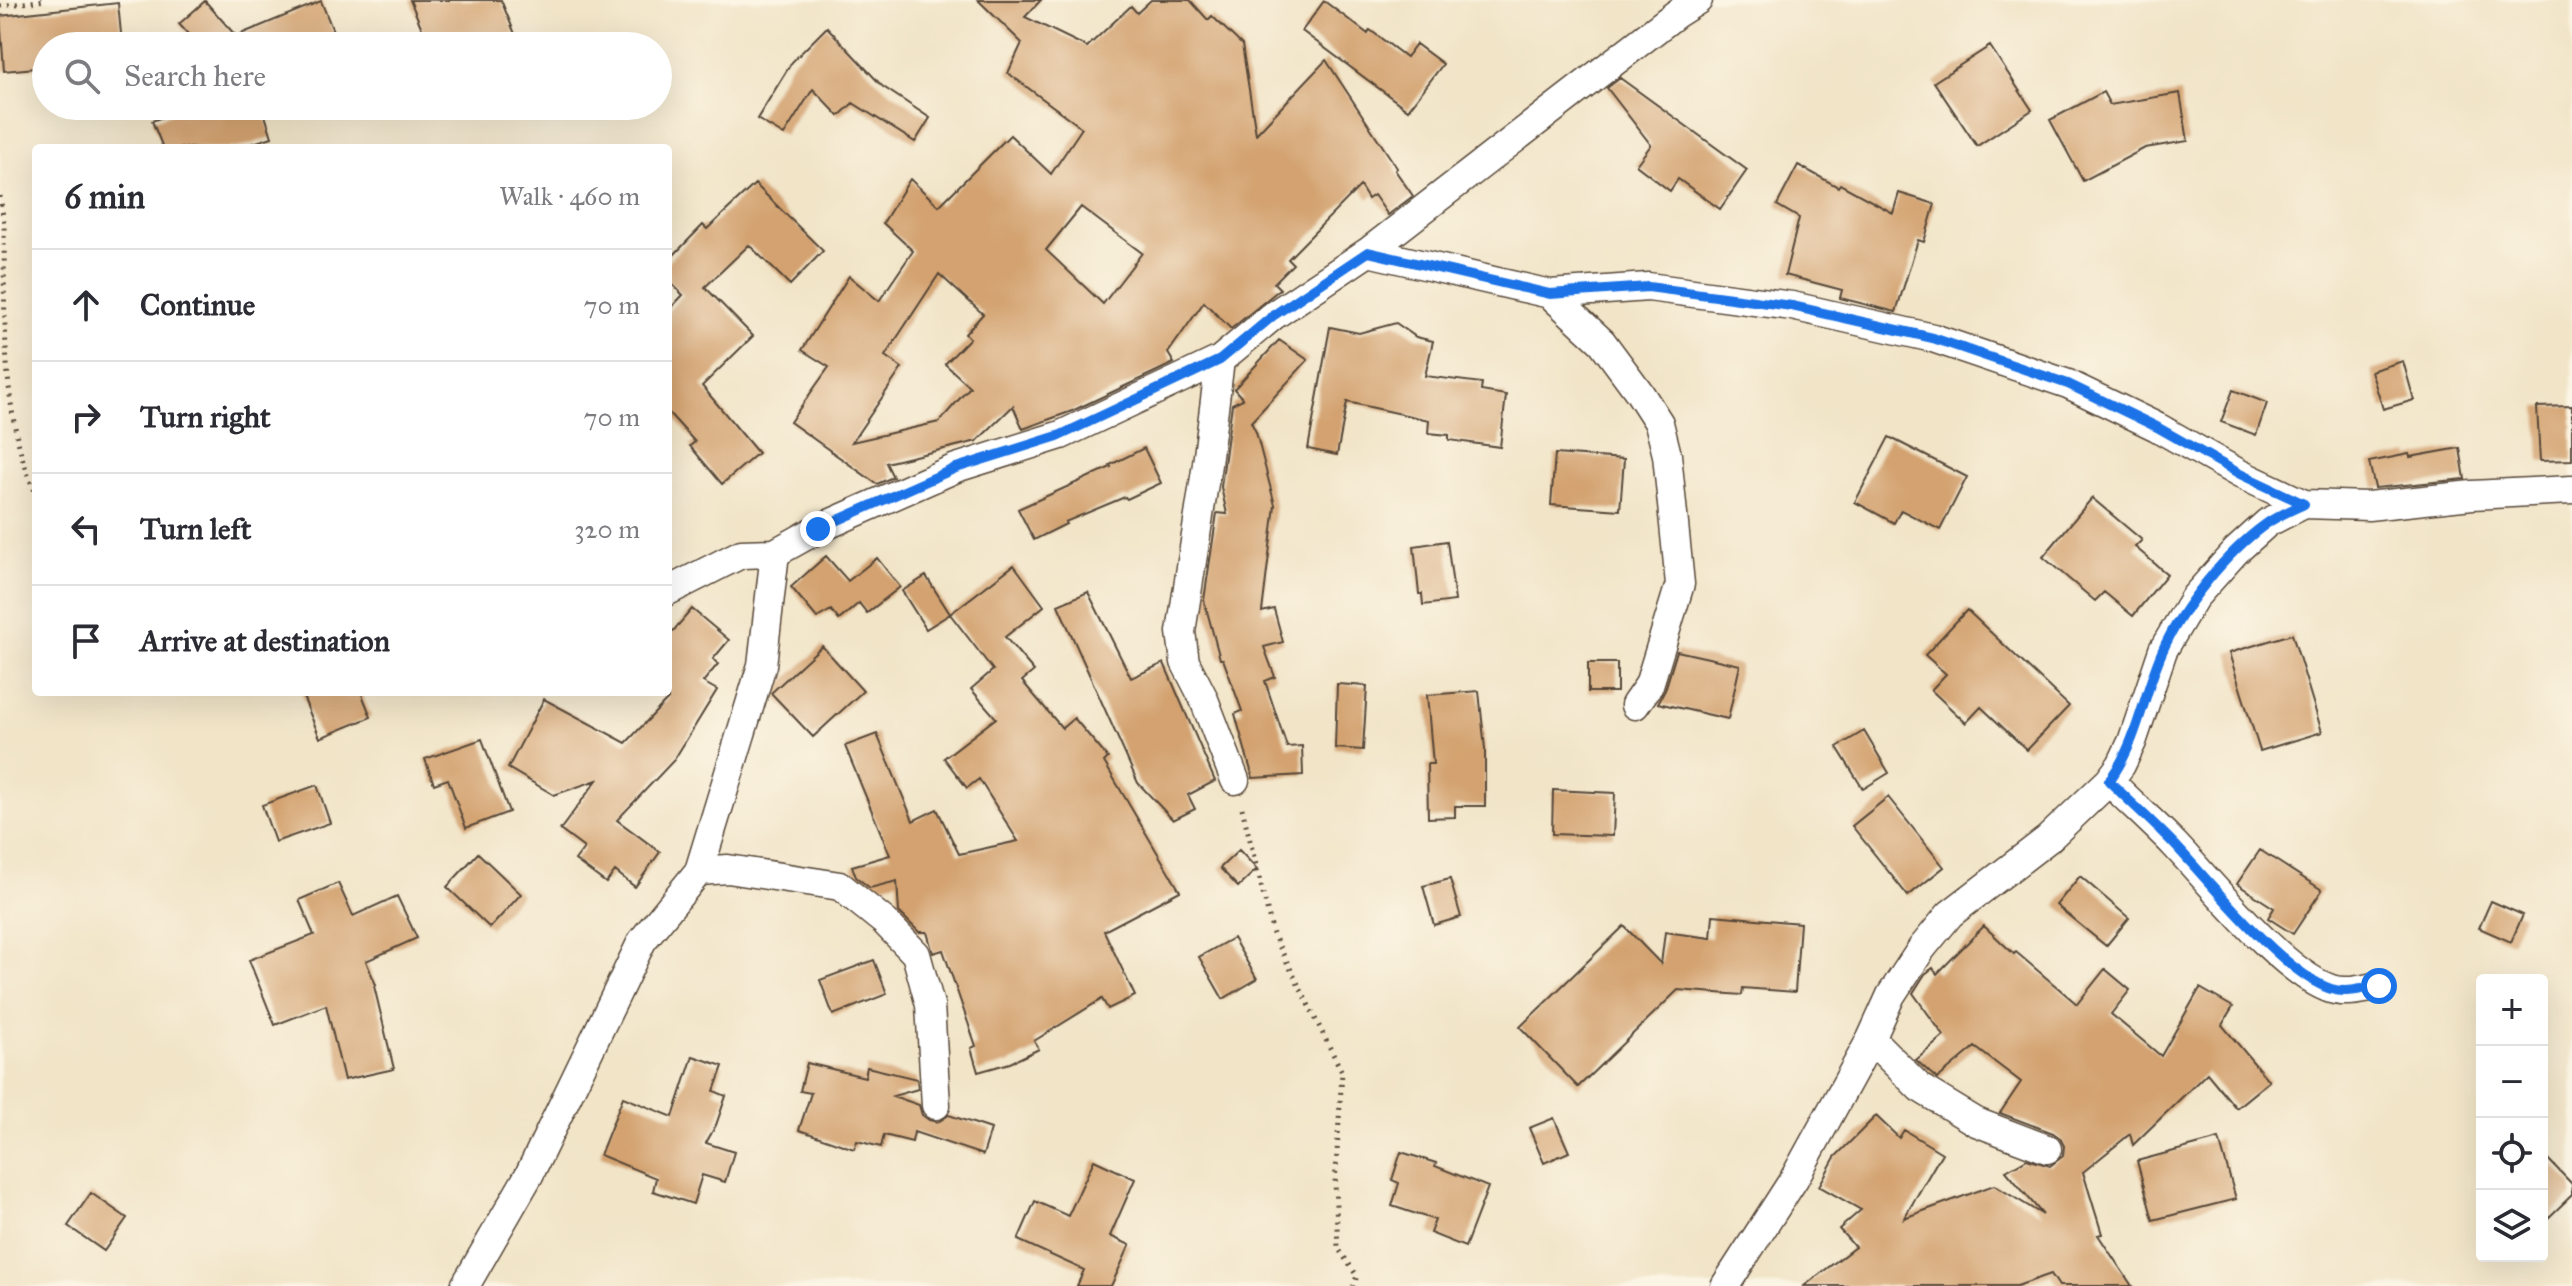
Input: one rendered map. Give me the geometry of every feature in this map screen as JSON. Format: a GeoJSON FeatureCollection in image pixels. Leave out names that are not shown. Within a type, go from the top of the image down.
{"type":"FeatureCollection","features":[{"type":"Feature","properties":{"kind":"street"},"geometry":{"type":"LineString","coordinates":[[672,589],[741,554],[775,553],[818,529],[956,468],[1061,435],[1220,360],[1274,315],[1368,252],[1698,0]]}},
{"type":"Feature","properties":{"kind":"street"},"geometry":{"type":"LineString","coordinates":[[1368,252],[1550,294],[1648,287],[1792,306],[1933,338],[2068,384],[2304,504],[2368,506],[2486,494],[2572,490]]}},
{"type":"Feature","properties":{"kind":"street"},"geometry":{"type":"LineString","coordinates":[[1550,294],[1602,342],[1639,392],[1659,423],[1667,455],[1680,584],[1649,685],[1635,705]]}},
{"type":"Feature","properties":{"kind":"street"},"geometry":{"type":"LineString","coordinates":[[1220,360],[1181,632],[1185,662],[1203,697],[1235,780]]}},
{"type":"Feature","properties":{"kind":"street"},"geometry":{"type":"LineString","coordinates":[[1725,1286],[1794,1179],[1871,1039],[1891,995],[1922,948],[1950,914],[2048,839],[2109,781],[2132,742],[2163,650],[2194,598],[2235,552],[2267,523],[2304,504]]}},
{"type":"Feature","properties":{"kind":"street"},"geometry":{"type":"LineString","coordinates":[[465,1286],[529,1175],[642,941],[699,871],[762,665],[775,553]]}},
{"type":"Feature","properties":{"kind":"street"},"geometry":{"type":"LineString","coordinates":[[2109,781],[2283,958],[2332,989],[2349,991],[2379,986]]}},
{"type":"Feature","properties":{"kind":"street"},"geometry":{"type":"LineString","coordinates":[[699,871],[728,869],[840,886],[885,922],[916,954],[930,1005],[936,1105]]}},
{"type":"Feature","properties":{"kind":"street"},"geometry":{"type":"LineString","coordinates":[[1871,1039],[1920,1088],[1976,1122],[2047,1149]]}},
{"type":"Feature","properties":{"kind":"path"},"geometry":{"type":"LineString","coordinates":[[0,6],[46,0]]}},
{"type":"Feature","properties":{"kind":"path"},"geometry":{"type":"LineString","coordinates":[[0,196],[4,223],[7,402],[32,486]]}},
{"type":"Feature","properties":{"kind":"path"},"geometry":{"type":"LineString","coordinates":[[1235,780],[1273,934],[1342,1072],[1335,1184],[1338,1248],[1357,1276],[1353,1286]]}},
{"type":"Feature","properties":{"kind":"building"},"geometry":{"type":"Polygon","coordinates":[[[410,0],[501,0],[514,32],[423,32],[410,0]]]}},
{"type":"Feature","properties":{"kind":"building"},"geometry":{"type":"Polygon","coordinates":[[[978,0],[1041,0],[1025,17],[1087,47],[1131,6],[1137,13],[1151,0],[1190,0],[1208,20],[1212,16],[1242,45],[1256,134],[1326,60],[1413,196],[1388,215],[1374,195],[1368,199],[1360,186],[1288,259],[1293,264],[1274,283],[1280,289],[1231,329],[1204,302],[1168,353],[1174,363],[1072,411],[1023,429],[1013,406],[977,441],[886,463],[893,477],[877,484],[790,422],[829,367],[802,350],[849,276],[879,301],[913,251],[883,223],[910,179],[939,206],[1010,135],[1051,174],[1082,128],[1008,73],[1022,43],[978,0]],[[1081,207],[1046,250],[1103,304],[1142,253],[1081,207]],[[939,274],[885,356],[902,368],[852,442],[939,422],[970,387],[945,364],[970,338],[965,334],[983,314],[939,274]]]}},
{"type":"Feature","properties":{"kind":"building"},"geometry":{"type":"Polygon","coordinates":[[[205,1],[232,32],[186,32],[179,24],[205,1]]]}},
{"type":"Feature","properties":{"kind":"building"},"geometry":{"type":"Polygon","coordinates":[[[321,1],[333,32],[246,32],[321,1]]]}},
{"type":"Feature","properties":{"kind":"building"},"geometry":{"type":"Polygon","coordinates":[[[1324,1],[1368,34],[1370,30],[1406,57],[1416,44],[1443,64],[1408,110],[1302,31],[1324,1]]]}},
{"type":"Feature","properties":{"kind":"building"},"geometry":{"type":"Polygon","coordinates":[[[118,3],[121,32],[32,32],[32,68],[4,71],[0,16],[118,3]]]}},
{"type":"Feature","properties":{"kind":"building"},"geometry":{"type":"Polygon","coordinates":[[[827,27],[882,86],[930,118],[915,142],[853,103],[839,116],[813,89],[784,135],[757,119],[792,62],[827,27]]]}},
{"type":"Feature","properties":{"kind":"building"},"geometry":{"type":"Polygon","coordinates":[[[1990,46],[2032,110],[1977,146],[1934,82],[1990,46]]]}},
{"type":"Feature","properties":{"kind":"building"},"geometry":{"type":"Polygon","coordinates":[[[1620,78],[1747,170],[1720,209],[1678,179],[1670,191],[1636,165],[1651,145],[1607,88],[1620,78]]]}},
{"type":"Feature","properties":{"kind":"building"},"geometry":{"type":"Polygon","coordinates":[[[2103,92],[2110,105],[2180,93],[2188,141],[2145,148],[2083,181],[2050,120],[2103,92]]]}},
{"type":"Feature","properties":{"kind":"building"},"geometry":{"type":"Polygon","coordinates":[[[267,120],[272,137],[250,144],[161,144],[152,121],[267,120]]]}},
{"type":"Feature","properties":{"kind":"building"},"geometry":{"type":"Polygon","coordinates":[[[1798,165],[1893,213],[1899,193],[1935,204],[1924,242],[1918,240],[1896,312],[1840,298],[1842,290],[1785,275],[1799,218],[1777,205],[1798,165]]]}},
{"type":"Feature","properties":{"kind":"building"},"geometry":{"type":"Polygon","coordinates":[[[755,184],[823,251],[790,285],[749,245],[705,287],[753,336],[702,386],[758,453],[722,484],[690,446],[695,442],[672,416],[672,307],[683,295],[672,284],[672,257],[703,225],[707,229],[755,184]]]}},
{"type":"Feature","properties":{"kind":"building"},"geometry":{"type":"Polygon","coordinates":[[[1396,323],[1416,337],[1433,341],[1425,376],[1482,383],[1481,391],[1506,395],[1500,447],[1449,440],[1449,435],[1428,433],[1429,420],[1347,402],[1337,455],[1308,449],[1330,327],[1359,333],[1396,323]]]}},
{"type":"Feature","properties":{"kind":"building"},"geometry":{"type":"Polygon","coordinates":[[[1279,340],[1308,360],[1251,422],[1275,505],[1262,612],[1274,609],[1283,642],[1264,647],[1275,677],[1265,681],[1287,747],[1302,746],[1303,775],[1253,778],[1235,714],[1242,711],[1223,659],[1220,659],[1204,600],[1217,513],[1227,514],[1221,487],[1232,404],[1243,399],[1234,389],[1279,340]]]}},
{"type":"Feature","properties":{"kind":"building"},"geometry":{"type":"Polygon","coordinates":[[[2403,361],[2414,400],[2383,409],[2371,371],[2403,361]]]}},
{"type":"Feature","properties":{"kind":"building"},"geometry":{"type":"Polygon","coordinates":[[[2233,390],[2267,403],[2256,435],[2221,422],[2233,390]]]}},
{"type":"Feature","properties":{"kind":"building"},"geometry":{"type":"Polygon","coordinates":[[[2572,406],[2572,460],[2540,461],[2537,407],[2572,406]]]}},
{"type":"Feature","properties":{"kind":"building"},"geometry":{"type":"Polygon","coordinates":[[[1889,437],[1967,477],[1940,530],[1901,510],[1894,523],[1855,502],[1889,437]]]}},
{"type":"Feature","properties":{"kind":"building"},"geometry":{"type":"Polygon","coordinates":[[[1144,448],[1161,483],[1065,522],[1034,540],[1018,509],[1111,467],[1144,448]]]}},
{"type":"Feature","properties":{"kind":"building"},"geometry":{"type":"Polygon","coordinates":[[[2460,448],[2465,479],[2375,488],[2369,462],[2460,448]]]}},
{"type":"Feature","properties":{"kind":"building"},"geometry":{"type":"Polygon","coordinates":[[[1555,454],[1624,459],[1620,510],[1551,505],[1555,454]]]}},
{"type":"Feature","properties":{"kind":"building"},"geometry":{"type":"Polygon","coordinates":[[[2092,498],[2142,540],[2135,547],[2167,574],[2133,616],[2104,592],[2095,601],[2043,557],[2092,498]]]}},
{"type":"Feature","properties":{"kind":"building"},"geometry":{"type":"Polygon","coordinates":[[[1447,541],[1455,601],[1423,605],[1414,546],[1447,541]]]}},
{"type":"Feature","properties":{"kind":"building"},"geometry":{"type":"Polygon","coordinates":[[[826,556],[848,581],[877,558],[900,587],[867,613],[859,603],[839,620],[831,610],[817,618],[791,587],[826,556]]]}},
{"type":"Feature","properties":{"kind":"building"},"geometry":{"type":"Polygon","coordinates":[[[1014,565],[1044,606],[1005,637],[1034,671],[1022,681],[1062,728],[1074,718],[1108,758],[1104,762],[1180,891],[1104,931],[1135,996],[1108,1009],[1102,999],[1034,1041],[1039,1049],[1010,1063],[978,1072],[971,1048],[976,1046],[943,950],[933,953],[927,932],[919,932],[899,912],[897,881],[870,888],[856,877],[852,866],[890,855],[845,746],[877,734],[913,821],[937,809],[959,854],[1018,841],[979,779],[967,788],[944,758],[996,718],[971,689],[993,670],[950,614],[1014,565]]]}},
{"type":"Feature","properties":{"kind":"building"},"geometry":{"type":"Polygon","coordinates":[[[926,576],[950,614],[926,629],[902,591],[926,576]]]}},
{"type":"Feature","properties":{"kind":"building"},"geometry":{"type":"Polygon","coordinates":[[[1088,592],[1131,678],[1164,663],[1215,781],[1188,795],[1195,809],[1173,820],[1138,783],[1058,605],[1088,592]]]}},
{"type":"Feature","properties":{"kind":"building"},"geometry":{"type":"Polygon","coordinates":[[[692,609],[729,640],[713,659],[718,664],[703,682],[717,690],[674,760],[617,820],[660,852],[635,887],[615,871],[606,883],[575,860],[584,848],[560,830],[597,780],[554,795],[508,768],[544,699],[626,743],[668,696],[672,696],[672,632],[692,609]]]}},
{"type":"Feature","properties":{"kind":"building"},"geometry":{"type":"Polygon","coordinates":[[[1967,610],[2069,706],[2027,750],[1981,707],[1966,723],[1931,690],[1946,674],[1925,655],[1967,610]]]}},
{"type":"Feature","properties":{"kind":"building"},"geometry":{"type":"Polygon","coordinates":[[[2292,634],[2322,732],[2260,751],[2229,653],[2292,634]]]}},
{"type":"Feature","properties":{"kind":"building"},"geometry":{"type":"Polygon","coordinates":[[[822,646],[863,691],[813,737],[771,693],[822,646]]]}},
{"type":"Feature","properties":{"kind":"building"},"geometry":{"type":"Polygon","coordinates":[[[1677,651],[1740,665],[1728,719],[1658,703],[1677,651]]]}},
{"type":"Feature","properties":{"kind":"building"},"geometry":{"type":"Polygon","coordinates":[[[1588,663],[1617,663],[1617,692],[1588,692],[1588,663]]]}},
{"type":"Feature","properties":{"kind":"building"},"geometry":{"type":"Polygon","coordinates":[[[1337,684],[1367,686],[1363,750],[1335,748],[1337,684]]]}},
{"type":"Feature","properties":{"kind":"building"},"geometry":{"type":"Polygon","coordinates":[[[1479,691],[1485,749],[1485,806],[1455,806],[1455,817],[1428,818],[1427,764],[1433,764],[1427,695],[1479,691]]]}},
{"type":"Feature","properties":{"kind":"building"},"geometry":{"type":"Polygon","coordinates":[[[303,696],[363,696],[371,717],[320,738],[303,696]]]}},
{"type":"Feature","properties":{"kind":"building"},"geometry":{"type":"Polygon","coordinates":[[[1864,731],[1889,773],[1863,789],[1837,747],[1864,731]]]}},
{"type":"Feature","properties":{"kind":"building"},"geometry":{"type":"Polygon","coordinates":[[[482,739],[509,812],[466,828],[448,779],[434,784],[425,759],[482,739]]]}},
{"type":"Feature","properties":{"kind":"building"},"geometry":{"type":"Polygon","coordinates":[[[317,785],[330,823],[275,842],[262,805],[317,785]]]}},
{"type":"Feature","properties":{"kind":"building"},"geometry":{"type":"Polygon","coordinates":[[[1553,790],[1615,793],[1613,836],[1552,834],[1553,790]]]}},
{"type":"Feature","properties":{"kind":"building"},"geometry":{"type":"Polygon","coordinates":[[[1888,797],[1944,867],[1908,896],[1852,826],[1888,797]]]}},
{"type":"Feature","properties":{"kind":"building"},"geometry":{"type":"Polygon","coordinates":[[[1239,850],[1257,869],[1238,887],[1220,868],[1239,850]]]}},
{"type":"Feature","properties":{"kind":"building"},"geometry":{"type":"Polygon","coordinates":[[[2260,850],[2322,890],[2293,934],[2268,918],[2274,908],[2237,884],[2260,850]]]}},
{"type":"Feature","properties":{"kind":"building"},"geometry":{"type":"Polygon","coordinates":[[[478,853],[521,894],[490,928],[447,887],[478,853]]]}},
{"type":"Feature","properties":{"kind":"building"},"geometry":{"type":"Polygon","coordinates":[[[2080,876],[2129,918],[2106,946],[2056,905],[2080,876]]]}},
{"type":"Feature","properties":{"kind":"building"},"geometry":{"type":"Polygon","coordinates":[[[1450,879],[1461,917],[1434,925],[1423,886],[1450,879]]]}},
{"type":"Feature","properties":{"kind":"building"},"geometry":{"type":"Polygon","coordinates":[[[338,883],[353,916],[397,896],[417,938],[366,961],[376,985],[394,1069],[344,1080],[326,1005],[275,1025],[249,960],[314,935],[299,900],[338,883]]]}},
{"type":"Feature","properties":{"kind":"building"},"geometry":{"type":"Polygon","coordinates":[[[2491,901],[2523,915],[2511,942],[2479,928],[2491,901]]]}},
{"type":"Feature","properties":{"kind":"building"},"geometry":{"type":"Polygon","coordinates":[[[1713,915],[1800,923],[1795,992],[1743,988],[1742,995],[1678,990],[1578,1087],[1520,1027],[1624,926],[1661,964],[1665,932],[1711,938],[1713,915]]]}},
{"type":"Feature","properties":{"kind":"building"},"geometry":{"type":"Polygon","coordinates":[[[1984,926],[2077,1004],[2105,969],[2130,990],[2111,1014],[2161,1056],[2200,988],[2233,1007],[2222,1025],[2269,1081],[2236,1108],[2207,1073],[2133,1145],[2130,1134],[2083,1172],[2102,1234],[2098,1235],[2132,1286],[2059,1286],[2051,1274],[2017,1286],[1804,1286],[1855,1247],[1839,1229],[1861,1210],[1819,1186],[1835,1157],[1876,1116],[1899,1138],[1904,1130],[1942,1153],[1904,1218],[1994,1185],[2043,1215],[2006,1171],[2027,1159],[2050,1166],[2063,1156],[2064,1146],[2053,1133],[2000,1113],[2021,1082],[1975,1047],[1937,1079],[1916,1060],[1944,1036],[1913,993],[1925,974],[1933,968],[1937,974],[1984,926]]]}},
{"type":"Feature","properties":{"kind":"building"},"geometry":{"type":"Polygon","coordinates":[[[1233,938],[1257,979],[1223,999],[1199,957],[1233,938]]]}},
{"type":"Feature","properties":{"kind":"building"},"geometry":{"type":"Polygon","coordinates":[[[874,960],[887,994],[833,1015],[820,980],[874,960]]]}},
{"type":"Feature","properties":{"kind":"building"},"geometry":{"type":"Polygon","coordinates":[[[693,1056],[723,1066],[714,1091],[726,1096],[706,1143],[734,1152],[725,1182],[702,1175],[693,1204],[653,1191],[656,1178],[600,1155],[623,1097],[673,1117],[693,1056]]]}},
{"type":"Feature","properties":{"kind":"building"},"geometry":{"type":"Polygon","coordinates":[[[807,1063],[865,1077],[867,1067],[917,1079],[918,1089],[893,1096],[919,1105],[922,1115],[929,1120],[938,1122],[949,1115],[991,1129],[983,1155],[914,1132],[912,1142],[884,1135],[881,1147],[857,1141],[854,1149],[799,1130],[811,1093],[800,1091],[807,1063]]]}},
{"type":"Feature","properties":{"kind":"building"},"geometry":{"type":"Polygon","coordinates":[[[1554,1118],[1569,1152],[1544,1163],[1529,1128],[1554,1118]]]}},
{"type":"Feature","properties":{"kind":"building"},"geometry":{"type":"Polygon","coordinates":[[[2219,1139],[2236,1199],[2153,1220],[2137,1161],[2219,1139]]]}},
{"type":"Feature","properties":{"kind":"building"},"geometry":{"type":"Polygon","coordinates":[[[1401,1152],[1436,1163],[1435,1166],[1488,1187],[1465,1247],[1430,1233],[1435,1220],[1392,1206],[1399,1183],[1392,1180],[1401,1152]]]}},
{"type":"Feature","properties":{"kind":"building"},"geometry":{"type":"Polygon","coordinates":[[[2548,1159],[2572,1184],[2572,1195],[2548,1218],[2548,1159]]]}},
{"type":"Feature","properties":{"kind":"building"},"geometry":{"type":"Polygon","coordinates":[[[1094,1160],[1135,1179],[1110,1236],[1130,1245],[1111,1286],[1077,1286],[1084,1270],[1018,1240],[1035,1201],[1068,1216],[1094,1160]]]}},
{"type":"Feature","properties":{"kind":"building"},"geometry":{"type":"Polygon","coordinates":[[[91,1193],[127,1218],[104,1251],[68,1226],[91,1193]]]}},
{"type":"Feature","properties":{"kind":"route"},"geometry":{"type":"LineString","coordinates":[[818,529],[956,468],[1061,435],[1220,360],[1274,315],[1368,252],[1550,294],[1648,287],[1792,306],[1933,338],[2068,384],[2304,504],[2267,523],[2235,552],[2194,598],[2163,650],[2132,742],[2109,781],[2283,958],[2332,989],[2349,991],[2379,986]]}}]}
